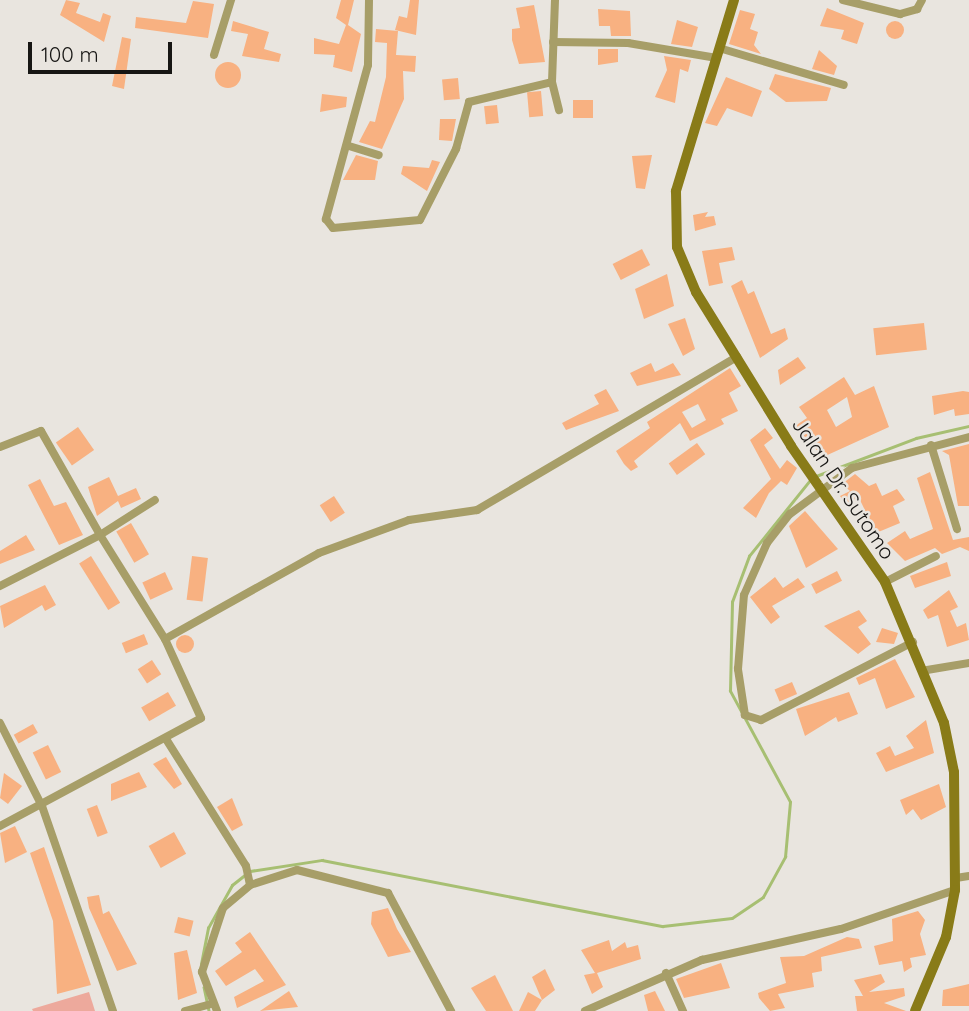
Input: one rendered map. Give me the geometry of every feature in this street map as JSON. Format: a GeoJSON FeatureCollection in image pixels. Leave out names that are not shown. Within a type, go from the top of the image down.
{"type":"FeatureCollection","features":[{"type":"Feature","properties":{"kind":"street"},"geometry":{"type":"LineString","coordinates":[[215,55],[231,0]]}},
{"type":"Feature","properties":{"kind":"street"},"geometry":{"type":"LineString","coordinates":[[369,0],[368,65],[327,225],[410,225],[425,215],[469,102],[552,82]]}},
{"type":"Feature","properties":{"kind":"street"},"geometry":{"type":"LineString","coordinates":[[555,0],[552,82],[559,110]]}},
{"type":"Feature","properties":{"kind":"street","name":"Jalan Dr. Sutomo"},"geometry":{"type":"LineString","coordinates":[[733,0],[685,152],[673,222],[685,270],[801,461],[885,582],[927,670],[954,772],[956,884],[946,937],[915,1011]]}},
{"type":"Feature","properties":{"kind":"street"},"geometry":{"type":"LineString","coordinates":[[843,0],[900,13],[920,3]]}},
{"type":"Feature","properties":{"kind":"street"},"geometry":{"type":"LineString","coordinates":[[553,41],[641,44],[718,53],[844,85]]}},
{"type":"Feature","properties":{"kind":"street"},"geometry":{"type":"LineString","coordinates":[[349,146],[379,155]]}},
{"type":"Feature","properties":{"kind":"street"},"geometry":{"type":"LineString","coordinates":[[165,639],[319,553],[409,520],[477,510],[737,358]]}},
{"type":"Feature","properties":{"kind":"street"},"geometry":{"type":"LineString","coordinates":[[0,447],[41,431],[100,535],[165,639],[201,713],[195,723],[0,826]]}},
{"type":"Feature","properties":{"kind":"street"},"geometry":{"type":"LineString","coordinates":[[915,642],[882,653],[761,720],[745,715],[737,669],[744,595],[767,543],[819,489],[852,468],[969,437]]}},
{"type":"Feature","properties":{"kind":"street"},"geometry":{"type":"LineString","coordinates":[[931,445],[957,529]]}},
{"type":"Feature","properties":{"kind":"street"},"geometry":{"type":"LineString","coordinates":[[0,586],[100,535],[155,500]]}},
{"type":"Feature","properties":{"kind":"street"},"geometry":{"type":"LineString","coordinates":[[885,582],[936,556]]}},
{"type":"Feature","properties":{"kind":"street"},"geometry":{"type":"LineString","coordinates":[[927,670],[969,663]]}},
{"type":"Feature","properties":{"kind":"street"},"geometry":{"type":"LineString","coordinates":[[0,723],[42,806],[113,1011]]}},
{"type":"Feature","properties":{"kind":"street"},"geometry":{"type":"LineString","coordinates":[[166,739],[246,866],[249,881]]}},
{"type":"Feature","properties":{"kind":"street"},"geometry":{"type":"LineString","coordinates":[[186,1011],[213,1006],[204,954],[223,908],[249,881],[297,870],[388,893],[451,1011]]}},
{"type":"Feature","properties":{"kind":"street"},"geometry":{"type":"LineString","coordinates":[[584,1011],[666,973],[841,929],[956,884],[969,876]]}},
{"type":"Feature","properties":{"kind":"street"},"geometry":{"type":"LineString","coordinates":[[666,973],[683,1011]]}},
{"type":"Feature","properties":{"kind":"shaded area"},"geometry":{"type":"Polygon","coordinates":[[[89,992],[95,1011],[32,1009],[89,992]]]}},
{"type":"Feature","properties":{"kind":"building"},"geometry":{"type":"Polygon","coordinates":[[[66,0],[80,3],[76,13],[100,22],[103,13],[111,16],[104,42],[60,15],[66,0]]]}},
{"type":"Feature","properties":{"kind":"building"},"geometry":{"type":"Polygon","coordinates":[[[341,0],[354,0],[348,25],[361,34],[352,72],[333,67],[335,55],[314,54],[314,38],[339,44],[346,25],[336,18],[341,0]]]}},
{"type":"Feature","properties":{"kind":"building"},"geometry":{"type":"Polygon","coordinates":[[[410,0],[419,0],[416,35],[395,30],[399,16],[407,18],[410,0]]]}},
{"type":"Feature","properties":{"kind":"building"},"geometry":{"type":"Polygon","coordinates":[[[193,1],[214,4],[208,38],[135,28],[136,17],[186,23],[193,1]]]}},
{"type":"Feature","properties":{"kind":"building"},"geometry":{"type":"Polygon","coordinates":[[[534,5],[545,62],[519,64],[512,40],[512,29],[520,28],[516,8],[534,5]]]}},
{"type":"Feature","properties":{"kind":"building"},"geometry":{"type":"Polygon","coordinates":[[[827,8],[864,23],[857,44],[841,39],[844,30],[820,26],[827,8]]]}},
{"type":"Feature","properties":{"kind":"building"},"geometry":{"type":"Polygon","coordinates":[[[598,9],[630,11],[631,36],[611,36],[610,26],[599,26],[598,9]]]}},
{"type":"Feature","properties":{"kind":"building"},"geometry":{"type":"Polygon","coordinates":[[[740,10],[755,14],[750,29],[758,32],[754,45],[761,54],[729,44],[740,10]]]}},
{"type":"Feature","properties":{"kind":"building"},"geometry":{"type":"Polygon","coordinates":[[[677,20],[698,27],[692,47],[671,44],[677,20]]]}},
{"type":"Feature","properties":{"kind":"building"},"geometry":{"type":"Polygon","coordinates":[[[233,21],[269,32],[264,49],[281,54],[279,62],[242,56],[248,34],[231,31],[233,21]]]}},
{"type":"Feature","properties":{"kind":"building"},"geometry":{"type":"Polygon","coordinates":[[[895,21],[901,24],[904,30],[901,36],[895,39],[889,36],[886,30],[889,24],[895,21]]]}},
{"type":"Feature","properties":{"kind":"building"},"geometry":{"type":"Polygon","coordinates":[[[376,29],[398,31],[396,55],[416,56],[415,72],[403,71],[404,99],[382,149],[359,142],[370,121],[375,122],[386,77],[387,43],[375,42],[376,29]]]}},
{"type":"Feature","properties":{"kind":"building"},"geometry":{"type":"Polygon","coordinates":[[[122,37],[131,39],[124,89],[112,86],[122,37]]]}},
{"type":"Feature","properties":{"kind":"building"},"geometry":{"type":"Polygon","coordinates":[[[598,49],[618,49],[618,62],[598,65],[598,49]]]}},
{"type":"Feature","properties":{"kind":"building"},"geometry":{"type":"Polygon","coordinates":[[[819,50],[837,66],[834,75],[812,69],[819,50]]]}},
{"type":"Feature","properties":{"kind":"building"},"geometry":{"type":"Polygon","coordinates":[[[664,56],[691,60],[688,72],[680,69],[675,103],[655,97],[667,70],[664,56]]]}},
{"type":"Feature","properties":{"kind":"building"},"geometry":{"type":"Polygon","coordinates":[[[228,62],[237,66],[241,75],[237,84],[228,88],[219,84],[215,75],[219,66],[228,62]]]}},
{"type":"Feature","properties":{"kind":"building"},"geometry":{"type":"Polygon","coordinates":[[[775,74],[831,88],[827,101],[786,102],[769,89],[775,74]]]}},
{"type":"Feature","properties":{"kind":"building"},"geometry":{"type":"Polygon","coordinates":[[[726,77],[762,91],[752,117],[727,108],[717,126],[705,123],[726,77]]]}},
{"type":"Feature","properties":{"kind":"building"},"geometry":{"type":"Polygon","coordinates":[[[458,78],[460,99],[444,100],[442,79],[458,78]]]}},
{"type":"Feature","properties":{"kind":"building"},"geometry":{"type":"Polygon","coordinates":[[[541,91],[543,116],[529,117],[527,92],[541,91]]]}},
{"type":"Feature","properties":{"kind":"building"},"geometry":{"type":"Polygon","coordinates":[[[322,94],[347,97],[346,107],[320,112],[322,94]]]}},
{"type":"Feature","properties":{"kind":"building"},"geometry":{"type":"Polygon","coordinates":[[[573,100],[593,100],[593,118],[573,118],[573,100]]]}},
{"type":"Feature","properties":{"kind":"building"},"geometry":{"type":"Polygon","coordinates":[[[497,105],[499,123],[486,124],[484,106],[497,105]]]}},
{"type":"Feature","properties":{"kind":"building"},"geometry":{"type":"Polygon","coordinates":[[[440,119],[456,119],[452,141],[439,140],[440,119]]]}},
{"type":"Feature","properties":{"kind":"building"},"geometry":{"type":"Polygon","coordinates":[[[356,155],[378,161],[375,180],[343,180],[356,155]]]}},
{"type":"Feature","properties":{"kind":"building"},"geometry":{"type":"Polygon","coordinates":[[[652,155],[645,189],[636,188],[632,156],[652,155]]]}},
{"type":"Feature","properties":{"kind":"building"},"geometry":{"type":"Polygon","coordinates":[[[432,160],[440,162],[427,191],[401,174],[403,166],[429,168],[432,160]]]}},
{"type":"Feature","properties":{"kind":"building"},"geometry":{"type":"Polygon","coordinates":[[[708,212],[705,217],[714,216],[716,225],[695,231],[693,215],[708,212]]]}},
{"type":"Feature","properties":{"kind":"building"},"geometry":{"type":"Polygon","coordinates":[[[732,247],[735,260],[719,263],[723,283],[709,286],[702,251],[732,247]]]}},
{"type":"Feature","properties":{"kind":"building"},"geometry":{"type":"Polygon","coordinates":[[[642,249],[650,265],[621,280],[613,264],[642,249]]]}},
{"type":"Feature","properties":{"kind":"building"},"geometry":{"type":"Polygon","coordinates":[[[667,274],[674,306],[644,319],[635,289],[667,274]]]}},
{"type":"Feature","properties":{"kind":"building"},"geometry":{"type":"Polygon","coordinates":[[[742,280],[748,294],[754,291],[771,334],[785,328],[788,339],[760,358],[731,286],[742,280]]]}},
{"type":"Feature","properties":{"kind":"building"},"geometry":{"type":"Polygon","coordinates":[[[685,318],[695,349],[683,356],[668,324],[685,318]]]}},
{"type":"Feature","properties":{"kind":"building"},"geometry":{"type":"Polygon","coordinates":[[[924,323],[927,350],[876,355],[873,328],[924,323]]]}},
{"type":"Feature","properties":{"kind":"building"},"geometry":{"type":"Polygon","coordinates":[[[798,357],[806,368],[780,385],[778,370],[798,357]]]}},
{"type":"Feature","properties":{"kind":"building"},"geometry":{"type":"Polygon","coordinates":[[[651,363],[655,372],[673,363],[681,375],[637,386],[630,373],[651,363]]]}},
{"type":"Feature","properties":{"kind":"building"},"geometry":{"type":"Polygon","coordinates":[[[730,368],[741,386],[729,393],[738,411],[721,419],[724,424],[690,441],[680,423],[634,461],[638,467],[631,471],[616,451],[650,428],[647,422],[730,368]],[[698,404],[682,412],[692,428],[706,420],[698,404]]]}},
{"type":"Feature","properties":{"kind":"building"},"geometry":{"type":"Polygon","coordinates":[[[844,377],[855,395],[874,386],[889,427],[823,457],[795,426],[807,418],[799,407],[844,377]],[[847,397],[827,410],[836,427],[852,417],[847,397]]]}},
{"type":"Feature","properties":{"kind":"building"},"geometry":{"type":"Polygon","coordinates":[[[606,389],[619,411],[566,430],[562,423],[599,404],[594,395],[606,389]]]}},
{"type":"Feature","properties":{"kind":"building"},"geometry":{"type":"Polygon","coordinates":[[[969,392],[969,414],[955,416],[954,409],[934,415],[932,396],[969,392]]]}},
{"type":"Feature","properties":{"kind":"building"},"geometry":{"type":"Polygon","coordinates":[[[78,427],[94,450],[72,465],[56,442],[78,427]]]}},
{"type":"Feature","properties":{"kind":"building"},"geometry":{"type":"Polygon","coordinates":[[[765,428],[773,438],[764,445],[780,469],[787,460],[797,468],[787,485],[781,481],[769,493],[756,518],[743,508],[771,479],[750,440],[765,428]]]}},
{"type":"Feature","properties":{"kind":"building"},"geometry":{"type":"Polygon","coordinates":[[[697,443],[705,454],[677,475],[669,464],[697,443]]]}},
{"type":"Feature","properties":{"kind":"building"},"geometry":{"type":"Polygon","coordinates":[[[969,444],[969,506],[958,506],[949,455],[942,451],[969,444]]]}},
{"type":"Feature","properties":{"kind":"building"},"geometry":{"type":"Polygon","coordinates":[[[930,472],[953,540],[969,537],[969,551],[960,547],[942,554],[935,548],[905,561],[887,543],[905,531],[910,539],[933,529],[917,478],[930,472]]]}},
{"type":"Feature","properties":{"kind":"building"},"geometry":{"type":"Polygon","coordinates":[[[855,474],[869,486],[876,483],[882,496],[897,489],[905,500],[893,506],[900,523],[876,533],[860,500],[846,505],[840,496],[850,491],[842,484],[855,474]]]}},
{"type":"Feature","properties":{"kind":"building"},"geometry":{"type":"Polygon","coordinates":[[[109,477],[118,496],[136,488],[141,499],[121,508],[118,501],[97,516],[88,487],[109,477]]]}},
{"type":"Feature","properties":{"kind":"building"},"geometry":{"type":"Polygon","coordinates":[[[40,479],[54,506],[66,502],[83,535],[59,545],[28,485],[40,479]]]}},
{"type":"Feature","properties":{"kind":"building"},"geometry":{"type":"Polygon","coordinates":[[[334,496],[345,513],[331,522],[320,505],[334,496]]]}},
{"type":"Feature","properties":{"kind":"building"},"geometry":{"type":"Polygon","coordinates":[[[805,511],[838,549],[806,568],[789,526],[805,511]]]}},
{"type":"Feature","properties":{"kind":"building"},"geometry":{"type":"Polygon","coordinates":[[[131,523],[149,554],[134,563],[116,532],[131,523]]]}},
{"type":"Feature","properties":{"kind":"building"},"geometry":{"type":"Polygon","coordinates":[[[26,535],[35,550],[0,564],[0,551],[26,535]]]}},
{"type":"Feature","properties":{"kind":"building"},"geometry":{"type":"Polygon","coordinates":[[[91,556],[120,603],[108,610],[79,563],[91,556]]]}},
{"type":"Feature","properties":{"kind":"building"},"geometry":{"type":"Polygon","coordinates":[[[192,556],[208,558],[203,602],[187,600],[192,556]]]}},
{"type":"Feature","properties":{"kind":"building"},"geometry":{"type":"Polygon","coordinates":[[[947,562],[951,576],[915,588],[910,576],[947,562]]]}},
{"type":"Feature","properties":{"kind":"building"},"geometry":{"type":"Polygon","coordinates":[[[837,571],[842,581],[816,594],[811,584],[837,571]]]}},
{"type":"Feature","properties":{"kind":"building"},"geometry":{"type":"Polygon","coordinates":[[[165,572],[173,589],[150,600],[142,583],[165,572]]]}},
{"type":"Feature","properties":{"kind":"building"},"geometry":{"type":"Polygon","coordinates":[[[775,577],[783,588],[798,578],[805,587],[772,606],[780,617],[771,624],[750,597],[775,577]]]}},
{"type":"Feature","properties":{"kind":"building"},"geometry":{"type":"Polygon","coordinates":[[[45,585],[56,605],[45,611],[42,605],[4,628],[0,606],[45,585]]]}},
{"type":"Feature","properties":{"kind":"building"},"geometry":{"type":"Polygon","coordinates":[[[949,590],[958,607],[950,611],[957,627],[966,623],[969,640],[947,647],[938,615],[928,619],[923,610],[949,590]]]}},
{"type":"Feature","properties":{"kind":"building"},"geometry":{"type":"Polygon","coordinates":[[[859,610],[867,621],[858,627],[871,644],[858,654],[824,626],[859,610]]]}},
{"type":"Feature","properties":{"kind":"building"},"geometry":{"type":"Polygon","coordinates":[[[882,628],[898,633],[894,644],[876,642],[882,628]]]}},
{"type":"Feature","properties":{"kind":"building"},"geometry":{"type":"Polygon","coordinates":[[[144,634],[148,644],[126,653],[122,643],[144,634]]]}},
{"type":"Feature","properties":{"kind":"building"},"geometry":{"type":"Polygon","coordinates":[[[185,635],[191,638],[194,644],[191,650],[185,653],[179,650],[176,644],[179,638],[185,635]]]}},
{"type":"Feature","properties":{"kind":"building"},"geometry":{"type":"Polygon","coordinates":[[[895,659],[915,697],[886,709],[875,678],[859,685],[856,678],[895,659]]]}},
{"type":"Feature","properties":{"kind":"building"},"geometry":{"type":"Polygon","coordinates":[[[152,660],[161,674],[147,684],[138,669],[152,660]]]}},
{"type":"Feature","properties":{"kind":"building"},"geometry":{"type":"Polygon","coordinates":[[[792,682],[797,694],[780,701],[775,689],[792,682]]]}},
{"type":"Feature","properties":{"kind":"building"},"geometry":{"type":"Polygon","coordinates":[[[168,692],[176,706],[149,721],[141,708],[168,692]]]}},
{"type":"Feature","properties":{"kind":"building"},"geometry":{"type":"Polygon","coordinates":[[[849,692],[858,714],[838,722],[836,717],[805,736],[796,709],[849,692]]]}},
{"type":"Feature","properties":{"kind":"building"},"geometry":{"type":"Polygon","coordinates":[[[926,720],[934,753],[886,772],[876,753],[890,746],[895,756],[914,748],[906,736],[926,720]]]}},
{"type":"Feature","properties":{"kind":"building"},"geometry":{"type":"Polygon","coordinates":[[[33,724],[38,733],[19,743],[14,735],[33,724]]]}},
{"type":"Feature","properties":{"kind":"building"},"geometry":{"type":"Polygon","coordinates":[[[48,745],[61,772],[46,779],[33,752],[48,745]]]}},
{"type":"Feature","properties":{"kind":"building"},"geometry":{"type":"Polygon","coordinates":[[[166,757],[182,784],[174,789],[153,764],[166,757]]]}},
{"type":"Feature","properties":{"kind":"building"},"geometry":{"type":"Polygon","coordinates":[[[139,772],[147,787],[111,801],[111,784],[139,772]]]}},
{"type":"Feature","properties":{"kind":"building"},"geometry":{"type":"Polygon","coordinates":[[[4,773],[22,786],[8,804],[0,798],[4,773]]]}},
{"type":"Feature","properties":{"kind":"building"},"geometry":{"type":"Polygon","coordinates":[[[939,784],[946,807],[921,820],[913,809],[906,815],[900,800],[939,784]]]}},
{"type":"Feature","properties":{"kind":"building"},"geometry":{"type":"Polygon","coordinates":[[[232,798],[243,825],[232,831],[217,807],[232,798]]]}},
{"type":"Feature","properties":{"kind":"building"},"geometry":{"type":"Polygon","coordinates":[[[97,805],[108,833],[97,837],[87,809],[97,805]]]}},
{"type":"Feature","properties":{"kind":"building"},"geometry":{"type":"Polygon","coordinates":[[[15,826],[27,852],[5,863],[0,833],[15,826]]]}},
{"type":"Feature","properties":{"kind":"building"},"geometry":{"type":"Polygon","coordinates":[[[174,832],[186,854],[161,868],[149,846],[174,832]]]}},
{"type":"Feature","properties":{"kind":"building"},"geometry":{"type":"Polygon","coordinates":[[[44,847],[91,985],[57,994],[53,921],[30,853],[44,847]]]}},
{"type":"Feature","properties":{"kind":"building"},"geometry":{"type":"Polygon","coordinates":[[[99,895],[103,914],[109,911],[137,964],[117,971],[89,908],[87,897],[99,895]]]}},
{"type":"Feature","properties":{"kind":"building"},"geometry":{"type":"Polygon","coordinates":[[[388,908],[411,952],[388,957],[371,924],[372,912],[388,908]]]}},
{"type":"Feature","properties":{"kind":"building"},"geometry":{"type":"Polygon","coordinates":[[[918,911],[925,920],[920,934],[926,955],[910,958],[912,967],[904,972],[902,961],[879,965],[874,946],[893,941],[892,919],[918,911]]]}},
{"type":"Feature","properties":{"kind":"building"},"geometry":{"type":"Polygon","coordinates":[[[178,917],[194,921],[190,936],[174,933],[178,917]]]}},
{"type":"Feature","properties":{"kind":"building"},"geometry":{"type":"Polygon","coordinates":[[[250,932],[286,985],[237,1008],[234,997],[264,981],[255,969],[226,986],[215,971],[242,952],[235,943],[250,932]]]}},
{"type":"Feature","properties":{"kind":"building"},"geometry":{"type":"Polygon","coordinates":[[[847,937],[859,939],[862,948],[821,957],[822,971],[812,973],[814,987],[778,994],[785,1008],[770,1011],[759,998],[758,993],[786,983],[780,957],[804,956],[847,937]]]}},
{"type":"Feature","properties":{"kind":"building"},"geometry":{"type":"Polygon","coordinates":[[[609,940],[612,951],[625,942],[627,948],[638,945],[641,959],[597,973],[603,987],[592,994],[584,975],[595,973],[581,950],[609,940]]]}},
{"type":"Feature","properties":{"kind":"building"},"geometry":{"type":"Polygon","coordinates":[[[187,950],[197,993],[178,1000],[174,953],[187,950]]]}},
{"type":"Feature","properties":{"kind":"building"},"geometry":{"type":"Polygon","coordinates":[[[721,963],[730,988],[684,998],[676,979],[721,963]]]}},
{"type":"Feature","properties":{"kind":"building"},"geometry":{"type":"Polygon","coordinates":[[[545,969],[555,990],[542,1000],[532,977],[545,969]]]}},
{"type":"Feature","properties":{"kind":"building"},"geometry":{"type":"Polygon","coordinates":[[[881,974],[885,982],[869,992],[904,988],[905,996],[884,1003],[906,1011],[857,1011],[855,996],[863,996],[854,980],[881,974]]]}},
{"type":"Feature","properties":{"kind":"building"},"geometry":{"type":"Polygon","coordinates":[[[495,975],[513,1011],[486,1011],[471,988],[495,975]]]}},
{"type":"Feature","properties":{"kind":"building"},"geometry":{"type":"Polygon","coordinates":[[[969,984],[969,1006],[942,1006],[943,990],[969,984]]]}},
{"type":"Feature","properties":{"kind":"building"},"geometry":{"type":"Polygon","coordinates":[[[289,991],[298,1007],[260,1011],[289,991]]]}},
{"type":"Feature","properties":{"kind":"building"},"geometry":{"type":"Polygon","coordinates":[[[655,991],[665,1011],[648,1011],[644,995],[655,991]]]}},
{"type":"Feature","properties":{"kind":"building"},"geometry":{"type":"Polygon","coordinates":[[[528,992],[542,1000],[535,1011],[519,1011],[528,992]]]}},
{"type":"Feature","properties":{"kind":"waterway"},"geometry":{"type":"LineString","coordinates":[[816,476],[916,438],[969,426]]}},
{"type":"Feature","properties":{"kind":"waterway"},"geometry":{"type":"LineString","coordinates":[[250,871],[322,860],[663,926],[732,918],[763,897],[785,857],[790,802],[730,691],[732,602],[749,556],[811,479]]}},
{"type":"Feature","properties":{"kind":"waterway"},"geometry":{"type":"LineString","coordinates":[[201,964],[208,928],[232,885],[245,875]]}},
{"type":"Feature","properties":{"kind":"waterway"},"geometry":{"type":"LineString","coordinates":[[204,987],[209,1011]]}}]}
